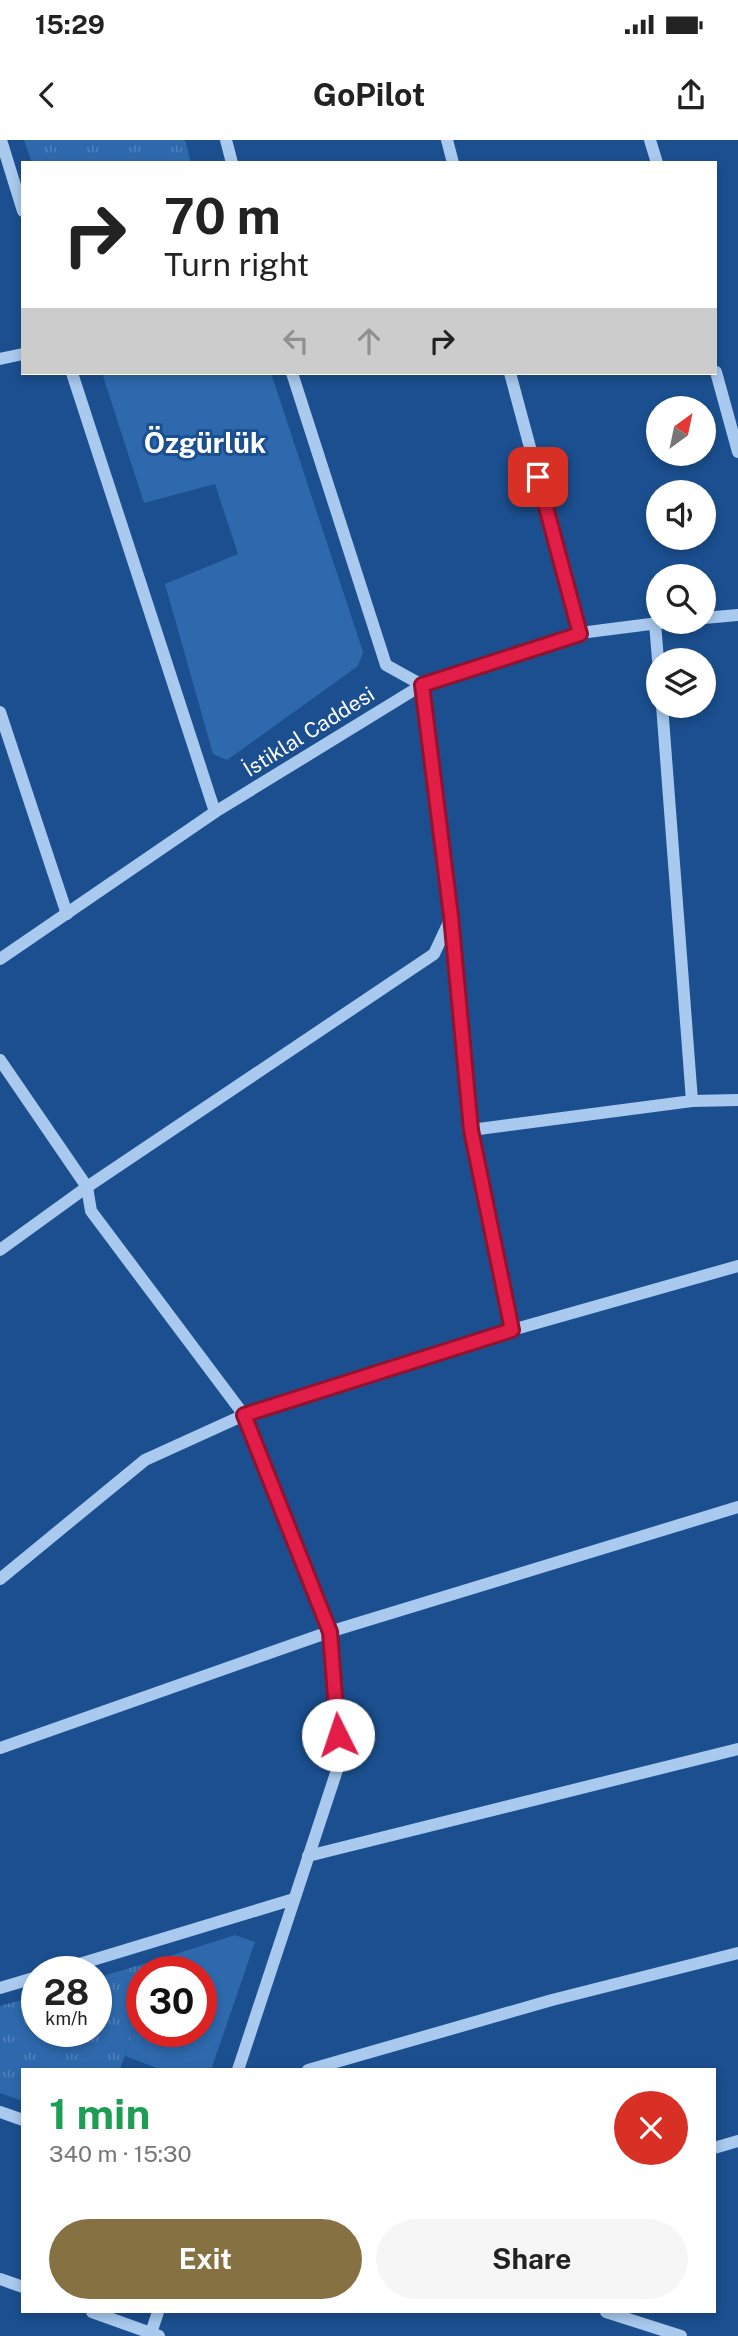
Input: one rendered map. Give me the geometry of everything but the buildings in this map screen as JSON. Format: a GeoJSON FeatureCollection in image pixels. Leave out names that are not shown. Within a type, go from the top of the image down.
{"type":"FeatureCollection","features":[{"type":"Feature","properties":{"kind":"street"},"geometry":{"type":"LineString","coordinates":[[1,140],[21,205]]}},
{"type":"Feature","properties":{"kind":"street"},"geometry":{"type":"LineString","coordinates":[[226,140],[231,161]]}},
{"type":"Feature","properties":{"kind":"street"},"geometry":{"type":"LineString","coordinates":[[447,140],[452,161]]}},
{"type":"Feature","properties":{"kind":"street"},"geometry":{"type":"LineString","coordinates":[[650,140],[653,161]]}},
{"type":"Feature","properties":{"kind":"street"},"geometry":{"type":"LineString","coordinates":[[0,359],[21,354]]}},
{"type":"Feature","properties":{"kind":"street"},"geometry":{"type":"LineString","coordinates":[[73,375],[215,812]]}},
{"type":"Feature","properties":{"kind":"street"},"geometry":{"type":"LineString","coordinates":[[293,375],[386,665],[422,685],[451,916],[471,1130],[512,1330]]}},
{"type":"Feature","properties":{"kind":"street"},"geometry":{"type":"LineString","coordinates":[[511,375],[580,634]]}},
{"type":"Feature","properties":{"kind":"street"},"geometry":{"type":"LineString","coordinates":[[717,375],[738,452]]}},
{"type":"Feature","properties":{"kind":"street"},"geometry":{"type":"LineString","coordinates":[[716,617],[738,615]]}},
{"type":"Feature","properties":{"kind":"street","name":"İstiklal Caddesi"},"geometry":{"type":"LineString","coordinates":[[0,958],[215,812],[422,685],[580,634],[646,624]]}},
{"type":"Feature","properties":{"kind":"street"},"geometry":{"type":"LineString","coordinates":[[0,712],[67,914]]}},
{"type":"Feature","properties":{"kind":"street"},"geometry":{"type":"LineString","coordinates":[[663,718],[692,1101]]}},
{"type":"Feature","properties":{"kind":"street"},"geometry":{"type":"LineString","coordinates":[[0,1250],[87,1187],[434,954],[451,916]]}},
{"type":"Feature","properties":{"kind":"street"},"geometry":{"type":"LineString","coordinates":[[0,1060],[87,1187],[91,1211],[244,1415],[330,1632],[340,1761],[239,2068]]}},
{"type":"Feature","properties":{"kind":"street"},"geometry":{"type":"LineString","coordinates":[[471,1130],[692,1101],[738,1100]]}},
{"type":"Feature","properties":{"kind":"street"},"geometry":{"type":"LineString","coordinates":[[0,1579],[145,1460],[244,1415],[512,1330],[738,1266]]}},
{"type":"Feature","properties":{"kind":"street"},"geometry":{"type":"LineString","coordinates":[[0,1748],[330,1632],[738,1507]]}},
{"type":"Feature","properties":{"kind":"street"},"geometry":{"type":"LineString","coordinates":[[308,1856],[738,1749]]}},
{"type":"Feature","properties":{"kind":"street"},"geometry":{"type":"LineString","coordinates":[[106,1956],[294,1899]]}},
{"type":"Feature","properties":{"kind":"street"},"geometry":{"type":"LineString","coordinates":[[315,2068],[552,2000],[738,1953]]}},
{"type":"Feature","properties":{"kind":"street"},"geometry":{"type":"LineString","coordinates":[[0,1988],[21,1982]]}},
{"type":"Feature","properties":{"kind":"street"},"geometry":{"type":"LineString","coordinates":[[0,2112],[21,2119]]}},
{"type":"Feature","properties":{"kind":"street"},"geometry":{"type":"LineString","coordinates":[[716,2147],[738,2141]]}},
{"type":"Feature","properties":{"kind":"street"},"geometry":{"type":"LineString","coordinates":[[0,2278],[21,2286]]}},
{"type":"Feature","properties":{"kind":"street"},"geometry":{"type":"LineString","coordinates":[[95,2313],[154,2335],[158,2313]]}},
{"type":"Feature","properties":{"kind":"street"},"geometry":{"type":"LineString","coordinates":[[609,2313],[676,2335]]}},
{"type":"Feature","properties":{"kind":"green space"},"geometry":{"type":"Polygon","coordinates":[[[24,140],[185,140],[190,161],[31,161],[24,140]]]}},
{"type":"Feature","properties":{"kind":"green space"},"geometry":{"type":"Polygon","coordinates":[[[103,375],[272,375],[363,652],[358,666],[227,760],[213,754],[165,584],[238,554],[215,484],[144,503],[103,375]]]}},
{"type":"Feature","properties":{"kind":"green space"},"geometry":{"type":"Polygon","coordinates":[[[235,1935],[255,1942],[212,2068],[157,2068],[125,2056],[128,2047],[217,2047],[217,1956],[169,1956],[235,1935]]]}},
{"type":"Feature","properties":{"kind":"green space"},"geometry":{"type":"Polygon","coordinates":[[[126,1969],[128,2047],[121,2068],[21,2068],[21,2100],[0,2093],[0,2006],[21,2000],[21,2047],[112,2047],[112,1973],[126,1969]]]}},
{"type":"Feature","properties":{"kind":"district","name":"Özgürlük"},"geometry":{"type":"Point","coordinates":[205,443]}},
{"type":"Feature","properties":{"kind":"route"},"geometry":{"type":"LineString","coordinates":[[338,1735],[330,1632],[244,1415],[512,1330],[471,1130],[451,916],[422,685],[580,634],[538,477]]}}]}
